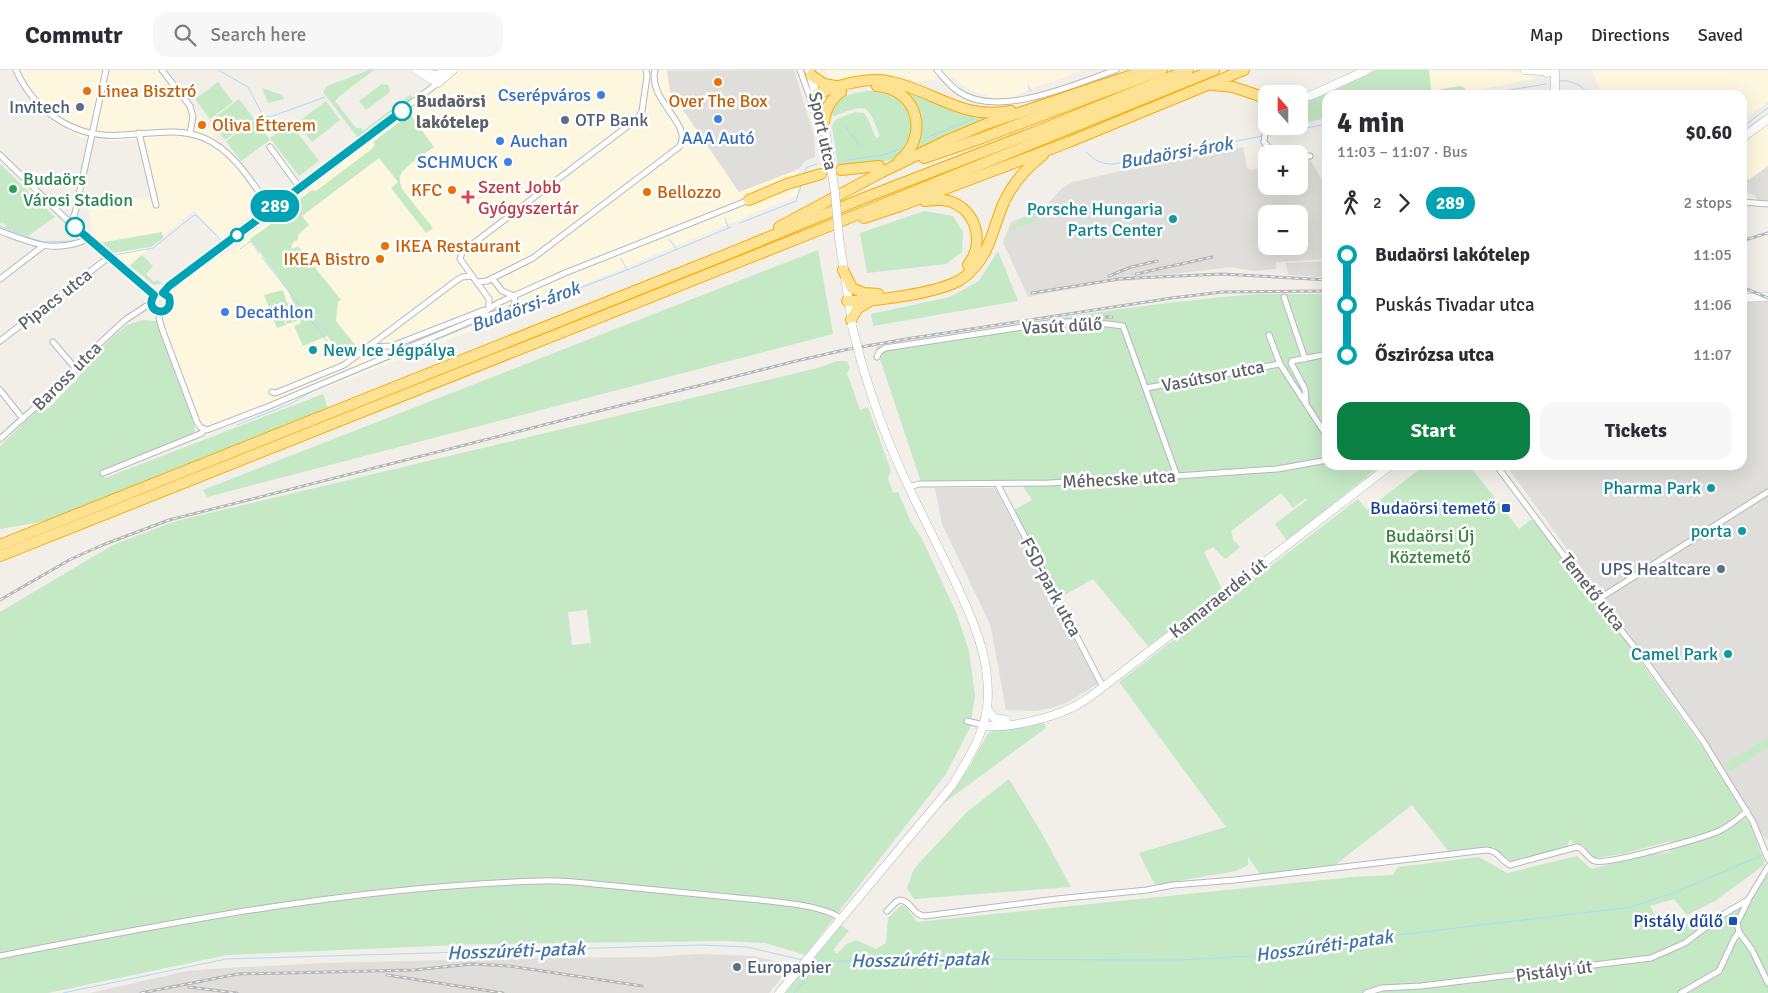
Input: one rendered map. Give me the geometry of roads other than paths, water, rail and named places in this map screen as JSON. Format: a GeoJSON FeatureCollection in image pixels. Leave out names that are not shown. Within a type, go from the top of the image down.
{"type":"FeatureCollection","features":[{"type":"Feature","properties":{"kind":"highway"},"geometry":{"type":"LineString","coordinates":[[1124,77],[1140,70]]}},
{"type":"Feature","properties":{"kind":"highway"},"geometry":{"type":"LineString","coordinates":[[841,170],[881,169],[963,134],[1147,70]]}},
{"type":"Feature","properties":{"kind":"highway"},"geometry":{"type":"LineString","coordinates":[[924,158],[1162,70]]}},
{"type":"Feature","properties":{"kind":"highway"},"geometry":{"type":"LineString","coordinates":[[0,544],[1188,70]]}},
{"type":"Feature","properties":{"kind":"highway"},"geometry":{"type":"LineString","coordinates":[[0,556],[830,226],[1214,70]]}},
{"type":"Feature","properties":{"kind":"highway"},"geometry":{"type":"LineString","coordinates":[[830,226],[842,225],[900,206],[1069,142],[1244,70]]}},
{"type":"Feature","properties":{"kind":"highway"},"geometry":{"type":"LineString","coordinates":[[735,251],[901,159],[912,146],[917,128],[914,111],[904,96],[887,88],[871,86],[843,88],[826,85],[810,72]]}},
{"type":"Feature","properties":{"kind":"highway"},"geometry":{"type":"LineString","coordinates":[[817,94],[870,81],[890,81],[964,110],[979,113],[1002,112],[1039,106]]}},
{"type":"Feature","properties":{"kind":"highway"},"geometry":{"type":"LineString","coordinates":[[1209,85],[1233,87],[1258,95]]}},
{"type":"Feature","properties":{"kind":"highway"},"geometry":{"type":"LineString","coordinates":[[824,122],[828,106],[843,88]]}},
{"type":"Feature","properties":{"kind":"highway"},"geometry":{"type":"LineString","coordinates":[[847,301],[926,292],[951,284],[966,275],[985,252],[1004,202],[1016,181],[1036,160],[1069,142]]}},
{"type":"Feature","properties":{"kind":"highway"},"geometry":{"type":"LineString","coordinates":[[749,200],[788,184],[821,174]]}},
{"type":"Feature","properties":{"kind":"highway"},"geometry":{"type":"LineString","coordinates":[[852,323],[860,306],[875,297],[950,279],[969,265],[976,251],[978,240],[973,222],[967,212],[954,203],[942,199],[900,206]]}},
{"type":"Feature","properties":{"kind":"highway"},"geometry":{"type":"LineString","coordinates":[[843,270],[852,288],[875,297]]}},
{"type":"Feature","properties":{"kind":"street"},"geometry":{"type":"LineString","coordinates":[[16,70],[29,93],[50,114],[66,125],[92,133],[121,136],[170,131],[190,133],[206,139],[222,148],[238,164],[271,209]]}},
{"type":"Feature","properties":{"kind":"street"},"geometry":{"type":"LineString","coordinates":[[71,223],[106,70]]}},
{"type":"Feature","properties":{"kind":"street"},"geometry":{"type":"LineString","coordinates":[[162,70],[190,106],[193,117],[190,133]]}},
{"type":"Feature","properties":{"kind":"street"},"geometry":{"type":"LineString","coordinates":[[489,308],[489,299],[460,259],[462,252],[637,119],[642,111],[647,76],[646,70]]}},
{"type":"Feature","properties":{"kind":"street"},"geometry":{"type":"LineString","coordinates":[[477,282],[484,282],[502,274],[539,254],[681,144],[682,132],[655,88],[655,70]]}},
{"type":"Feature","properties":{"kind":"street"},"geometry":{"type":"LineString","coordinates":[[800,70],[819,123],[827,138]]}},
{"type":"Feature","properties":{"kind":"street"},"geometry":{"type":"LineString","coordinates":[[938,70],[960,93],[989,103],[1016,101],[1116,70]]}},
{"type":"Feature","properties":{"kind":"street"},"geometry":{"type":"LineString","coordinates":[[1095,77],[1104,70]]}},
{"type":"Feature","properties":{"kind":"street"},"geometry":{"type":"LineString","coordinates":[[1323,90],[1366,70]]}},
{"type":"Feature","properties":{"kind":"street"},"geometry":{"type":"LineString","coordinates":[[1525,70],[1550,73],[1554,70],[1555,90]]}},
{"type":"Feature","properties":{"kind":"street"},"geometry":{"type":"LineString","coordinates":[[419,72],[436,75],[452,71]]}},
{"type":"Feature","properties":{"kind":"street"},"geometry":{"type":"LineString","coordinates":[[154,295],[163,293],[452,71]]}},
{"type":"Feature","properties":{"kind":"street"},"geometry":{"type":"LineString","coordinates":[[1543,71],[1552,90]]}},
{"type":"Feature","properties":{"kind":"street"},"geometry":{"type":"LineString","coordinates":[[419,72],[438,83]]}},
{"type":"Feature","properties":{"kind":"street","name":"Sport utca"},"geometry":{"type":"LineString","coordinates":[[779,993],[951,787],[974,749],[987,708],[986,675],[983,651],[978,634],[909,487],[880,420],[861,361],[847,301],[827,138],[810,72]]}},
{"type":"Feature","properties":{"kind":"street"},"geometry":{"type":"LineString","coordinates":[[1308,97],[1322,90]]}},
{"type":"Feature","properties":{"kind":"street"},"geometry":{"type":"LineString","coordinates":[[1747,134],[1768,119]]}},
{"type":"Feature","properties":{"kind":"street"},"geometry":{"type":"LineString","coordinates":[[139,133],[156,205]]}},
{"type":"Feature","properties":{"kind":"street"},"geometry":{"type":"LineString","coordinates":[[270,147],[300,188]]}},
{"type":"Feature","properties":{"kind":"street"},"geometry":{"type":"LineString","coordinates":[[0,155],[88,239],[154,295]]}},
{"type":"Feature","properties":{"kind":"street"},"geometry":{"type":"LineString","coordinates":[[368,348],[392,346],[489,308],[574,270],[749,200]]}},
{"type":"Feature","properties":{"kind":"street"},"geometry":{"type":"LineString","coordinates":[[1747,202],[1768,204]]}},
{"type":"Feature","properties":{"kind":"street"},"geometry":{"type":"LineString","coordinates":[[0,231],[43,246],[57,247],[88,239]]}},
{"type":"Feature","properties":{"kind":"street"},"geometry":{"type":"LineString","coordinates":[[0,279],[43,246]]}},
{"type":"Feature","properties":{"kind":"street","name":"Pipacs utca"},"geometry":{"type":"LineString","coordinates":[[0,341],[109,257]]}},
{"type":"Feature","properties":{"kind":"street"},"geometry":{"type":"LineString","coordinates":[[462,277],[464,266]]}},
{"type":"Feature","properties":{"kind":"street"},"geometry":{"type":"LineString","coordinates":[[498,287],[502,274]]}},
{"type":"Feature","properties":{"kind":"street"},"geometry":{"type":"LineString","coordinates":[[272,392],[275,393],[335,370],[368,348],[462,277],[472,276]]}},
{"type":"Feature","properties":{"kind":"street"},"geometry":{"type":"LineString","coordinates":[[492,278],[498,287],[514,296]]}},
{"type":"Feature","properties":{"kind":"street"},"geometry":{"type":"LineString","coordinates":[[161,312],[167,309],[170,293],[175,282]]}},
{"type":"Feature","properties":{"kind":"street"},"geometry":{"type":"LineString","coordinates":[[163,293],[170,300]]}},
{"type":"Feature","properties":{"kind":"street"},"geometry":{"type":"LineString","coordinates":[[154,295],[153,306],[161,312]]}},
{"type":"Feature","properties":{"kind":"street"},"geometry":{"type":"LineString","coordinates":[[161,312],[162,330],[197,422],[200,427],[210,429],[474,320],[510,310],[514,305],[514,296]]}},
{"type":"Feature","properties":{"kind":"street"},"geometry":{"type":"LineString","coordinates":[[1284,297],[1304,358]]}},
{"type":"Feature","properties":{"kind":"street"},"geometry":{"type":"LineString","coordinates":[[1747,298],[1768,297]]}},
{"type":"Feature","properties":{"kind":"street","name":"Baross utca"},"geometry":{"type":"LineString","coordinates":[[0,439],[62,383],[125,320],[153,306]]}},
{"type":"Feature","properties":{"kind":"street"},"geometry":{"type":"LineString","coordinates":[[474,320],[489,308]]}},
{"type":"Feature","properties":{"kind":"street","name":"Vasút dűlő"},"geometry":{"type":"LineString","coordinates":[[877,357],[879,352],[885,348],[1048,323],[1084,321],[1123,326],[1177,476]]}},
{"type":"Feature","properties":{"kind":"street"},"geometry":{"type":"LineString","coordinates":[[1269,335],[1280,364],[1322,429]]}},
{"type":"Feature","properties":{"kind":"street"},"geometry":{"type":"LineString","coordinates":[[53,342],[76,368]]}},
{"type":"Feature","properties":{"kind":"street"},"geometry":{"type":"LineString","coordinates":[[1306,404],[1305,389],[1291,365],[1292,361],[1322,355]]}},
{"type":"Feature","properties":{"kind":"street","name":"Vasútsor utca"},"geometry":{"type":"LineString","coordinates":[[1146,388],[1280,364]]}},
{"type":"Feature","properties":{"kind":"street"},"geometry":{"type":"LineString","coordinates":[[0,390],[22,419]]}},
{"type":"Feature","properties":{"kind":"street"},"geometry":{"type":"LineString","coordinates":[[103,473],[202,433],[204,429]]}},
{"type":"Feature","properties":{"kind":"street","name":"Méhecske utca"},"geometry":{"type":"LineString","coordinates":[[909,487],[919,484],[1049,483],[1177,476],[1277,469],[1322,461]]}},
{"type":"Feature","properties":{"kind":"street","name":"Kamaraerdei út"},"geometry":{"type":"LineString","coordinates":[[983,725],[993,727],[1018,724],[1071,708],[1103,687],[1385,470]]}},
{"type":"Feature","properties":{"kind":"street","name":"Temető utca"},"geometry":{"type":"LineString","coordinates":[[1500,470],[1597,600],[1628,637],[1703,741],[1747,810],[1767,858]]}},
{"type":"Feature","properties":{"kind":"street","name":"FSD-park utca"},"geometry":{"type":"LineString","coordinates":[[999,487],[1103,687]]}},
{"type":"Feature","properties":{"kind":"street"},"geometry":{"type":"LineString","coordinates":[[1597,600],[1768,492]]}},
{"type":"Feature","properties":{"kind":"street"},"geometry":{"type":"LineString","coordinates":[[987,708],[994,718],[1006,720]]}},
{"type":"Feature","properties":{"kind":"street","name":"Kamaraerdei út"},"geometry":{"type":"LineString","coordinates":[[983,725],[1006,720],[1039,718]]}},
{"type":"Feature","properties":{"kind":"street"},"geometry":{"type":"LineString","coordinates":[[967,721],[983,725]]}},
{"type":"Feature","properties":{"kind":"street"},"geometry":{"type":"LineString","coordinates":[[887,911],[900,900],[906,901],[916,914],[925,916],[1147,890],[1173,885],[1235,880],[1486,850],[1496,852],[1510,865],[1577,847],[1582,849],[1591,860],[1599,862],[1645,852],[1715,832],[1734,822],[1747,810]]}},
{"type":"Feature","properties":{"kind":"street"},"geometry":{"type":"LineString","coordinates":[[1768,868],[1748,900],[1737,923],[1739,932],[1752,950],[1768,983]]}},
{"type":"Feature","properties":{"kind":"street"},"geometry":{"type":"LineString","coordinates":[[0,956],[176,922],[278,905],[428,888],[541,881],[788,903],[836,915],[841,919]]}},
{"type":"Feature","properties":{"kind":"street","name":"Pistályi út"},"geometry":{"type":"LineString","coordinates":[[1366,993],[1382,988],[1421,986],[1643,960],[1663,954],[1684,943],[1748,900]]}},
{"type":"Feature","properties":{"kind":"street"},"geometry":{"type":"LineString","coordinates":[[1730,911],[1738,918]]}},
{"type":"Feature","properties":{"kind":"street"},"geometry":{"type":"LineString","coordinates":[[1682,993],[1719,971],[1739,932]]}},
{"type":"Feature","properties":{"kind":"waterway"},"geometry":{"type":"LineString","coordinates":[[218,70],[248,87],[263,116],[270,117],[325,97]]}},
{"type":"Feature","properties":{"kind":"waterway","name":"Budaörsi-árok"},"geometry":{"type":"LineString","coordinates":[[1559,81],[1568,81],[1585,90]]}},
{"type":"Feature","properties":{"kind":"waterway","name":"Budaörsi-árok"},"geometry":{"type":"LineString","coordinates":[[1509,90],[1546,84]]}},
{"type":"Feature","properties":{"kind":"waterway","name":"Budaörsi-árok"},"geometry":{"type":"LineString","coordinates":[[1028,86],[1031,91]]}},
{"type":"Feature","properties":{"kind":"waterway","name":"Budaörsi-árok"},"geometry":{"type":"LineString","coordinates":[[1747,123],[1768,108]]}},
{"type":"Feature","properties":{"kind":"waterway","name":"Budaörsi-árok"},"geometry":{"type":"LineString","coordinates":[[925,138],[973,119]]}},
{"type":"Feature","properties":{"kind":"waterway","name":"Budaörsi-árok"},"geometry":{"type":"LineString","coordinates":[[1308,128],[1322,125]]}},
{"type":"Feature","properties":{"kind":"waterway"},"geometry":{"type":"LineString","coordinates":[[845,126],[861,147]]}},
{"type":"Feature","properties":{"kind":"waterway","name":"Budaörsi-árok"},"geometry":{"type":"LineString","coordinates":[[1086,152],[1098,161],[1114,164],[1263,136]]}},
{"type":"Feature","properties":{"kind":"waterway","name":"Budaörsi-árok"},"geometry":{"type":"LineString","coordinates":[[847,160],[883,155],[905,147]]}},
{"type":"Feature","properties":{"kind":"waterway","name":"Budaörsi-árok"},"geometry":{"type":"LineString","coordinates":[[798,175],[803,175],[807,167],[817,164]]}},
{"type":"Feature","properties":{"kind":"waterway","name":"Budaörsi-árok"},"geometry":{"type":"LineString","coordinates":[[740,223],[796,201],[801,186]]}},
{"type":"Feature","properties":{"kind":"waterway","name":"Budaörsi-árok"},"geometry":{"type":"LineString","coordinates":[[114,255],[153,248],[196,215],[221,240]]}},
{"type":"Feature","properties":{"kind":"waterway"},"geometry":{"type":"LineString","coordinates":[[725,218],[728,227]]}},
{"type":"Feature","properties":{"kind":"waterway","name":"Budaörsi-árok"},"geometry":{"type":"LineString","coordinates":[[0,226],[44,242],[74,241]]}},
{"type":"Feature","properties":{"kind":"waterway","name":"Budaörsi-árok"},"geometry":{"type":"LineString","coordinates":[[237,425],[290,404],[315,390],[484,320],[509,315],[627,270],[731,227]]}},
{"type":"Feature","properties":{"kind":"waterway"},"geometry":{"type":"LineString","coordinates":[[669,239],[676,248]]}},
{"type":"Feature","properties":{"kind":"waterway","name":"Budaörsi-árok"},"geometry":{"type":"LineString","coordinates":[[240,249],[251,241],[259,253]]}},
{"type":"Feature","properties":{"kind":"waterway","name":"Budaörsi-árok"},"geometry":{"type":"LineString","coordinates":[[262,257],[304,311]]}},
{"type":"Feature","properties":{"kind":"waterway"},"geometry":{"type":"LineString","coordinates":[[621,258],[627,270]]}},
{"type":"Feature","properties":{"kind":"waterway","name":"Budaörsi-árok"},"geometry":{"type":"LineString","coordinates":[[311,320],[341,359]]}},
{"type":"Feature","properties":{"kind":"waterway","name":"Hosszúréti-patak"},"geometry":{"type":"LineString","coordinates":[[811,961],[833,962],[889,958],[1181,960],[1266,955],[1364,939],[1632,907],[1678,891],[1765,854]]}},
{"type":"Feature","properties":{"kind":"waterway","name":"Hosszúréti-patak"},"geometry":{"type":"LineString","coordinates":[[63,993],[226,959],[701,945],[747,947],[802,960]]}},
{"type":"Feature","properties":{"kind":"waterway"},"geometry":{"type":"LineString","coordinates":[[794,993],[815,968],[817,962]]}},
{"type":"Feature","properties":{"kind":"railway"},"geometry":{"type":"LineString","coordinates":[[1747,239],[1768,233]]}},
{"type":"Feature","properties":{"kind":"railway"},"geometry":{"type":"LineString","coordinates":[[1136,274],[1212,257]]}},
{"type":"Feature","properties":{"kind":"railway"},"geometry":{"type":"LineString","coordinates":[[1109,276],[1131,267],[1157,261]]}},
{"type":"Feature","properties":{"kind":"railway"},"geometry":{"type":"LineString","coordinates":[[1032,293],[1119,279],[1222,274],[1322,280]]}},
{"type":"Feature","properties":{"kind":"railway"},"geometry":{"type":"LineString","coordinates":[[1747,289],[1768,298]]}},
{"type":"Feature","properties":{"kind":"railway"},"geometry":{"type":"LineString","coordinates":[[0,600],[71,559],[169,520],[796,361],[906,339],[1172,298],[1222,292],[1322,291]]}},
{"type":"Feature","properties":{"kind":"railway"},"geometry":{"type":"LineString","coordinates":[[1085,317],[1112,317]]}},
{"type":"Feature","properties":{"kind":"railway"},"geometry":{"type":"LineString","coordinates":[[141,993],[238,974],[414,970],[472,964],[509,966],[642,986]]}},
{"type":"Feature","properties":{"kind":"railway"},"geometry":{"type":"LineString","coordinates":[[387,975],[503,993]]}},
{"type":"Feature","properties":{"kind":"railway"},"geometry":{"type":"LineString","coordinates":[[189,987],[237,993]]}},
{"type":"Feature","properties":{"kind":"place","name":"Over The Box"},"geometry":{"type":"Point","coordinates":[718,82]}},
{"type":"Feature","properties":{"kind":"place","name":"Linea Bisztró"},"geometry":{"type":"Point","coordinates":[87,91]}},
{"type":"Feature","properties":{"kind":"place","name":"Cserépváros"},"geometry":{"type":"Point","coordinates":[601,95]}},
{"type":"Feature","properties":{"kind":"place","name":"Invitech"},"geometry":{"type":"Point","coordinates":[80,107]}},
{"type":"Feature","properties":{"kind":"place","name":"Budaörsi lakótelep"},"geometry":{"type":"Point","coordinates":[402,111]}},
{"type":"Feature","properties":{"kind":"place","name":"AAA Autó"},"geometry":{"type":"Point","coordinates":[718,119]}},
{"type":"Feature","properties":{"kind":"place","name":"OTP Bank"},"geometry":{"type":"Point","coordinates":[565,120]}},
{"type":"Feature","properties":{"kind":"place","name":"Oliva Étterem"},"geometry":{"type":"Point","coordinates":[202,125]}},
{"type":"Feature","properties":{"kind":"place","name":"Auchan"},"geometry":{"type":"Point","coordinates":[500,141]}},
{"type":"Feature","properties":{"kind":"place","name":"SCHMUCK"},"geometry":{"type":"Point","coordinates":[508,162]}},
{"type":"Feature","properties":{"kind":"place","name":"Budaörs Városi Stadion"},"geometry":{"type":"Point","coordinates":[13,189]}},
{"type":"Feature","properties":{"kind":"place","name":"KFC"},"geometry":{"type":"Point","coordinates":[452,190]}},
{"type":"Feature","properties":{"kind":"place","name":"Bellozzo"},"geometry":{"type":"Point","coordinates":[647,192]}},
{"type":"Feature","properties":{"kind":"place","name":"Szent Jobb Gyógyszertár"},"geometry":{"type":"Point","coordinates":[468,197]}},
{"type":"Feature","properties":{"kind":"place","name":"Porsche Hungaria Parts Center"},"geometry":{"type":"Point","coordinates":[1173,219]}},
{"type":"Feature","properties":{"kind":"place","name":"IKEA Restaurant"},"geometry":{"type":"Point","coordinates":[385,246]}},
{"type":"Feature","properties":{"kind":"place","name":"IKEA Bistro"},"geometry":{"type":"Point","coordinates":[380,259]}},
{"type":"Feature","properties":{"kind":"place","name":"Decathlon"},"geometry":{"type":"Point","coordinates":[225,312]}},
{"type":"Feature","properties":{"kind":"place","name":"New Ice Jégpálya"},"geometry":{"type":"Point","coordinates":[313,350]}},
{"type":"Feature","properties":{"kind":"place","name":"Pharma Park"},"geometry":{"type":"Point","coordinates":[1711,488]}},
{"type":"Feature","properties":{"kind":"place","name":"Budaörsi temető"},"geometry":{"type":"Point","coordinates":[1506,508]}},
{"type":"Feature","properties":{"kind":"place","name":"porta"},"geometry":{"type":"Point","coordinates":[1742,531]}},
{"type":"Feature","properties":{"kind":"place","name":"UPS Healtcare"},"geometry":{"type":"Point","coordinates":[1721,569]}},
{"type":"Feature","properties":{"kind":"place","name":"Camel Park"},"geometry":{"type":"Point","coordinates":[1728,654]}},
{"type":"Feature","properties":{"kind":"place","name":"Pistály dűlő"},"geometry":{"type":"Point","coordinates":[1733,921]}},
{"type":"Feature","properties":{"kind":"place","name":"Europapier"},"geometry":{"type":"Point","coordinates":[737,967]}},
{"type":"Feature","properties":{"kind":"park label","name":"Budaörsi Új Köztemető"},"geometry":{"type":"Point","coordinates":[1430,546]}}]}
